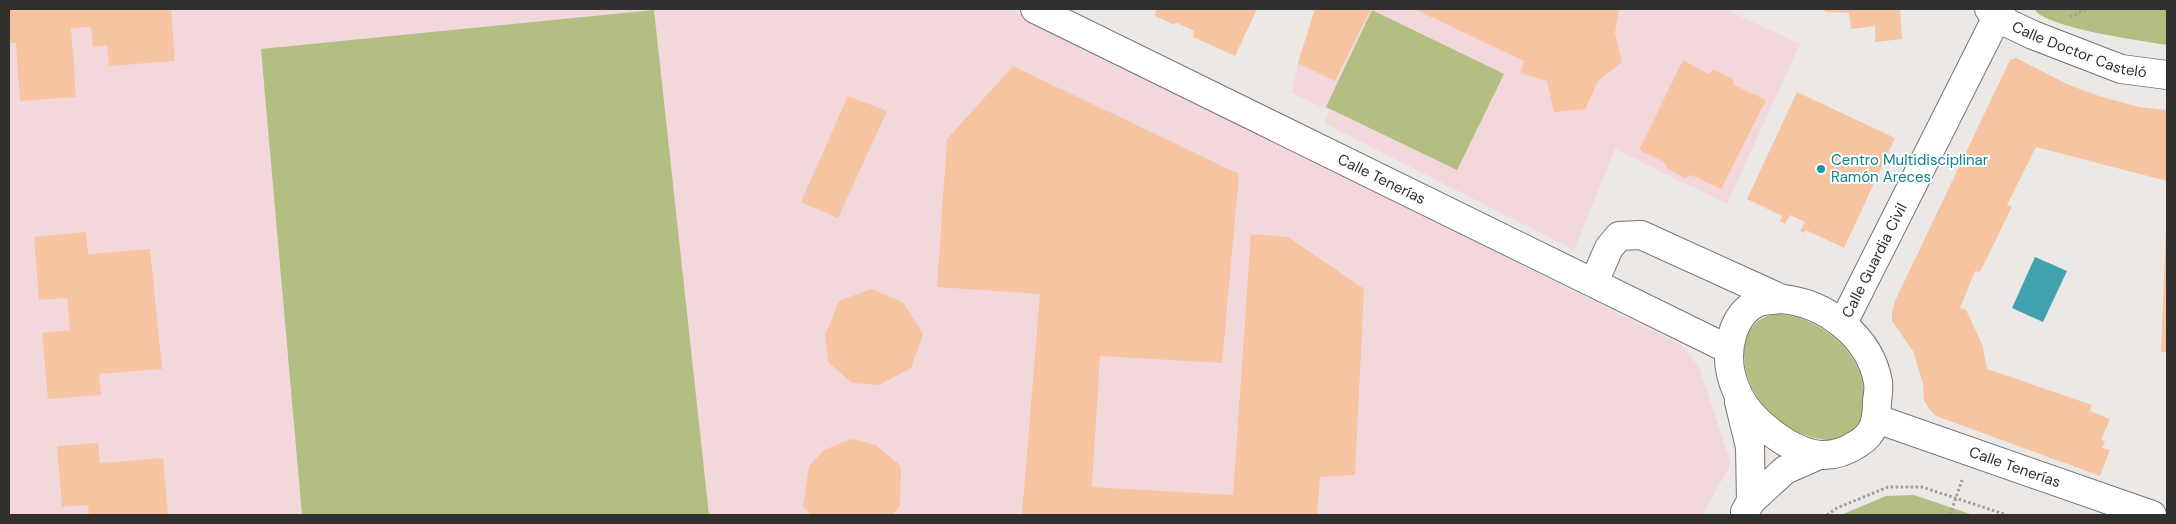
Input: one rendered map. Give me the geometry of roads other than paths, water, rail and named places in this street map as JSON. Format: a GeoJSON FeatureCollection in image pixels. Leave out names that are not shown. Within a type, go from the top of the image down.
{"type":"FeatureCollection","features":[{"type":"Feature","properties":{"kind":"street","name":"Calle Tenerías"},"geometry":{"type":"LineString","coordinates":[[1034,9],[1728,348]]}},
{"type":"Feature","properties":{"kind":"street","name":"Calle Doctor Casteló"},"geometry":{"type":"LineString","coordinates":[[1995,11],[2033,35],[2121,69],[2167,74]]}},
{"type":"Feature","properties":{"kind":"street","name":"Calle Guardia Civil"},"geometry":{"type":"LineString","coordinates":[[1842,324],[1995,11]]}},
{"type":"Feature","properties":{"kind":"street"},"geometry":{"type":"LineString","coordinates":[[1594,282],[1609,248],[1620,236],[1641,234],[1782,299]]}},
{"type":"Feature","properties":{"kind":"street"},"geometry":{"type":"LineString","coordinates":[[1782,299],[1798,300],[1842,324],[1855,336],[1869,357],[1878,382],[1877,419],[1868,437],[1852,448],[1840,454],[1819,455],[1785,470],[1747,508],[1750,447],[1738,396],[1731,377],[1728,348],[1738,317],[1749,308],[1760,302],[1782,299]]}},
{"type":"Feature","properties":{"kind":"street"},"geometry":{"type":"LineString","coordinates":[[1738,396],[1755,420],[1772,433],[1786,443],[1819,455]]}},
{"type":"Feature","properties":{"kind":"street","name":"Calle Tenerías"},"geometry":{"type":"LineString","coordinates":[[1877,419],[2152,515]]}},
{"type":"Feature","properties":{"kind":"water"},"geometry":{"type":"Polygon","coordinates":[[[2035,257],[2067,271],[2043,322],[2012,308],[2035,257]]]}},
{"type":"Feature","properties":{"kind":"place","name":"Centro Multidisciplinar Ramón Areces"},"geometry":{"type":"Point","coordinates":[1821,169]}}]}
